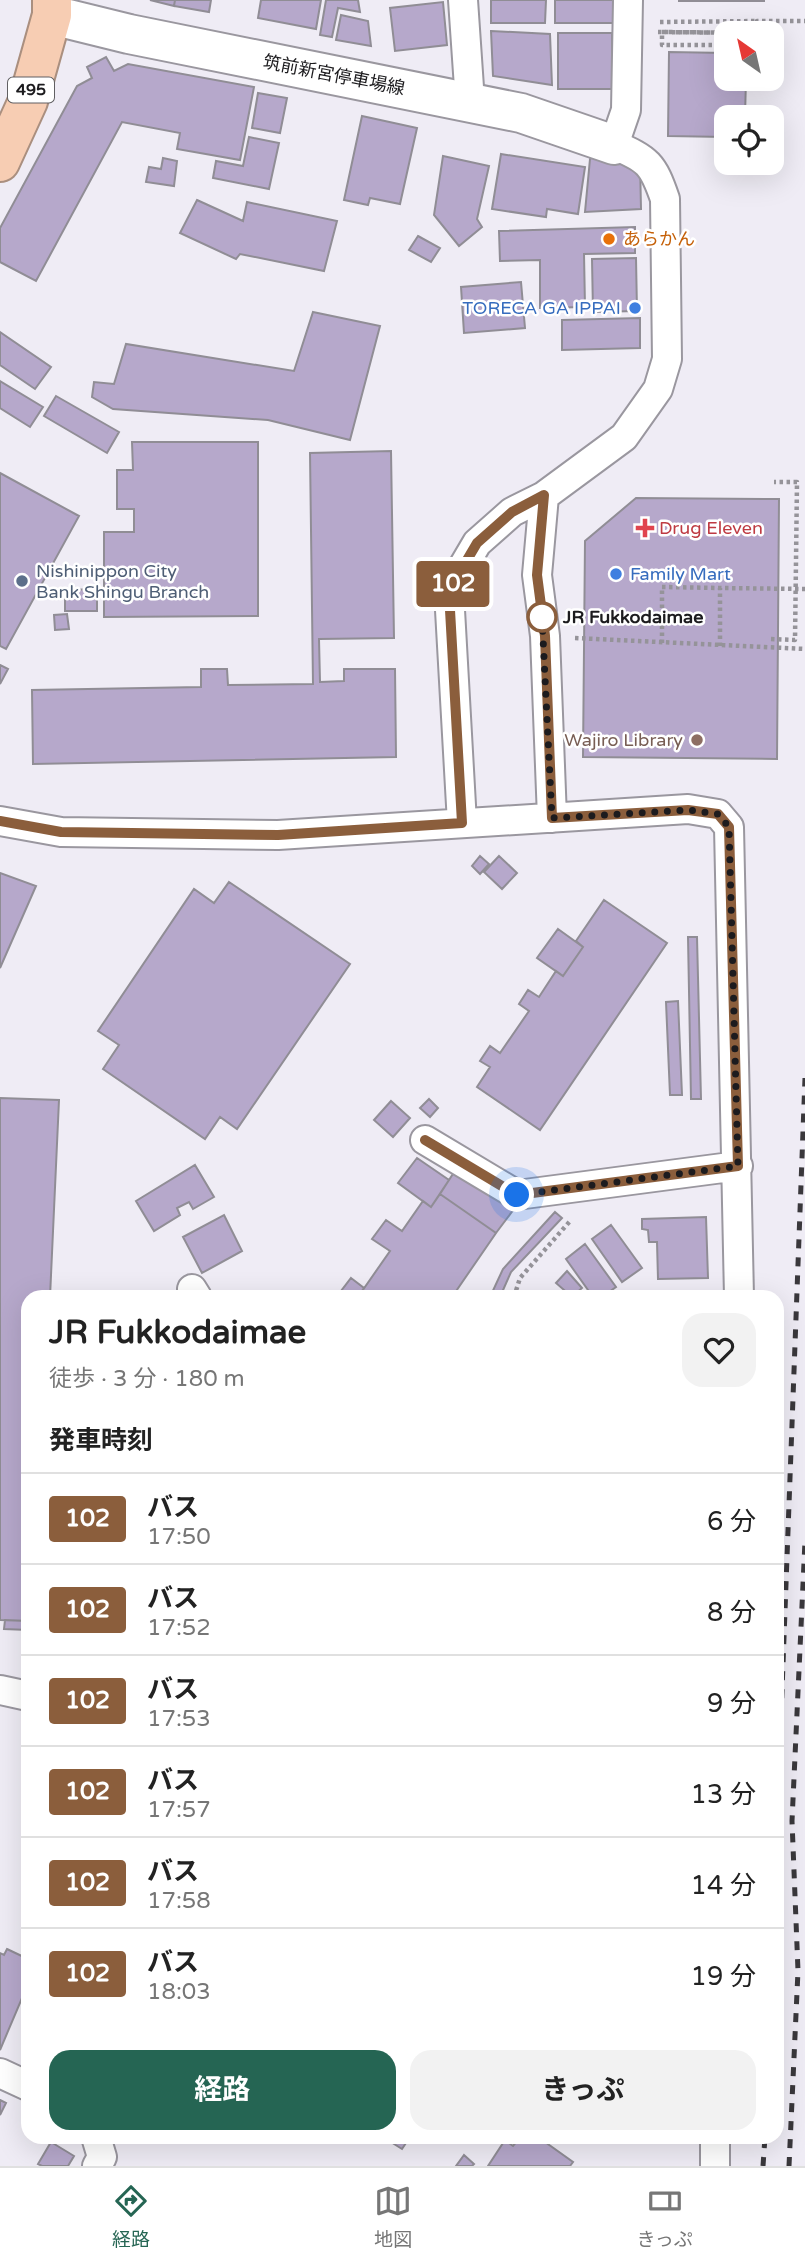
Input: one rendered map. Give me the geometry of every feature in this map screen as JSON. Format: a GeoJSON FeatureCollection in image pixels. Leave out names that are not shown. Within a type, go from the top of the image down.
{"type":"FeatureCollection","features":[{"type":"Feature","properties":{"kind":"highway","name":"495"},"geometry":{"type":"LineString","coordinates":[[0,162],[28,101],[52,8]]}},
{"type":"Feature","properties":{"kind":"main road","name":"筑前新宮停車場線"},"geometry":{"type":"LineString","coordinates":[[52,8],[129,34],[521,113],[614,145]]}},
{"type":"Feature","properties":{"kind":"street"},"geometry":{"type":"LineString","coordinates":[[463,0],[470,102]]}},
{"type":"Feature","properties":{"kind":"street"},"geometry":{"type":"LineString","coordinates":[[462,823],[450,610],[454,582],[477,543],[512,512],[544,495],[624,437],[658,389],[667,359],[665,199],[658,177],[641,156],[614,145],[626,110],[628,0]]}},
{"type":"Feature","properties":{"kind":"street"},"geometry":{"type":"LineString","coordinates":[[544,495],[537,575],[545,636],[552,818]]}},
{"type":"Feature","properties":{"kind":"street"},"geometry":{"type":"LineString","coordinates":[[0,821],[61,832],[278,835],[688,810],[718,814],[729,827],[739,1290]]}},
{"type":"Feature","properties":{"kind":"street"},"geometry":{"type":"LineString","coordinates":[[425,1140],[517,1195],[738,1166]]}},
{"type":"Feature","properties":{"kind":"street"},"geometry":{"type":"LineString","coordinates":[[0,1690],[21,1694]]}},
{"type":"Feature","properties":{"kind":"street"},"geometry":{"type":"LineString","coordinates":[[0,2073],[21,2082]]}},
{"type":"Feature","properties":{"kind":"street"},"geometry":{"type":"LineString","coordinates":[[97,2166],[102,2157],[98,2144]]}},
{"type":"Feature","properties":{"kind":"street"},"geometry":{"type":"LineString","coordinates":[[715,2144],[715,2166]]}},
{"type":"Feature","properties":{"kind":"path"},"geometry":{"type":"LineString","coordinates":[[784,21],[805,21]]}},
{"type":"Feature","properties":{"kind":"path"},"geometry":{"type":"LineString","coordinates":[[672,22],[714,22]]}},
{"type":"Feature","properties":{"kind":"path"},"geometry":{"type":"LineString","coordinates":[[714,33],[662,32],[662,45],[714,45]]}},
{"type":"Feature","properties":{"kind":"path"},"geometry":{"type":"LineString","coordinates":[[679,32],[714,32]]}},
{"type":"Feature","properties":{"kind":"path"},"geometry":{"type":"LineString","coordinates":[[771,639],[795,639],[796,589],[797,482],[774,482]]}},
{"type":"Feature","properties":{"kind":"path"},"geometry":{"type":"LineString","coordinates":[[662,643],[662,587],[805,589]]}},
{"type":"Feature","properties":{"kind":"path"},"geometry":{"type":"LineString","coordinates":[[720,588],[720,646]]}},
{"type":"Feature","properties":{"kind":"path"},"geometry":{"type":"LineString","coordinates":[[545,636],[805,649]]}},
{"type":"Feature","properties":{"kind":"path"},"geometry":{"type":"LineString","coordinates":[[516,1290],[520,1278],[603,1183]]}},
{"type":"Feature","properties":{"kind":"building"},"geometry":{"type":"Polygon","coordinates":[[[150,0],[175,0],[174,6],[150,0]]]}},
{"type":"Feature","properties":{"kind":"building"},"geometry":{"type":"Polygon","coordinates":[[[175,0],[211,0],[209,12],[174,6],[175,0]]]}},
{"type":"Feature","properties":{"kind":"building"},"geometry":{"type":"Polygon","coordinates":[[[261,0],[321,0],[316,29],[258,18],[261,0]]]}},
{"type":"Feature","properties":{"kind":"building"},"geometry":{"type":"Polygon","coordinates":[[[326,0],[358,0],[360,12],[338,8],[332,37],[320,35],[326,0]]]}},
{"type":"Feature","properties":{"kind":"building"},"geometry":{"type":"Polygon","coordinates":[[[491,0],[546,0],[545,23],[491,23],[491,0]]]}},
{"type":"Feature","properties":{"kind":"building"},"geometry":{"type":"Polygon","coordinates":[[[555,0],[614,0],[614,23],[555,23],[555,0]]]}},
{"type":"Feature","properties":{"kind":"building"},"geometry":{"type":"Polygon","coordinates":[[[764,0],[764,1],[679,1],[764,0]]]}},
{"type":"Feature","properties":{"kind":"building"},"geometry":{"type":"Polygon","coordinates":[[[443,2],[447,45],[395,51],[390,8],[443,2]]]}},
{"type":"Feature","properties":{"kind":"building"},"geometry":{"type":"Polygon","coordinates":[[[341,15],[368,21],[371,46],[336,40],[341,15]]]}},
{"type":"Feature","properties":{"kind":"building"},"geometry":{"type":"Polygon","coordinates":[[[491,31],[550,34],[552,85],[493,76],[491,31]]]}},
{"type":"Feature","properties":{"kind":"building"},"geometry":{"type":"Polygon","coordinates":[[[558,33],[612,33],[612,89],[558,89],[558,33]]]}},
{"type":"Feature","properties":{"kind":"building"},"geometry":{"type":"Polygon","coordinates":[[[669,52],[714,53],[714,91],[746,91],[745,105],[714,105],[714,137],[668,136],[669,52]]]}},
{"type":"Feature","properties":{"kind":"building"},"geometry":{"type":"Polygon","coordinates":[[[106,57],[114,71],[128,64],[254,87],[240,160],[177,149],[180,133],[122,122],[36,281],[0,262],[0,228],[77,86],[92,78],[87,67],[106,57]]]}},
{"type":"Feature","properties":{"kind":"building"},"geometry":{"type":"Polygon","coordinates":[[[258,93],[287,98],[280,133],[252,128],[258,93]]]}},
{"type":"Feature","properties":{"kind":"building"},"geometry":{"type":"Polygon","coordinates":[[[362,116],[417,128],[400,204],[370,198],[368,205],[344,200],[362,116]]]}},
{"type":"Feature","properties":{"kind":"building"},"geometry":{"type":"Polygon","coordinates":[[[249,137],[279,143],[269,189],[213,178],[216,161],[243,166],[249,137]]]}},
{"type":"Feature","properties":{"kind":"building"},"geometry":{"type":"Polygon","coordinates":[[[601,151],[640,162],[641,209],[585,212],[590,159],[601,151]]]}},
{"type":"Feature","properties":{"kind":"building"},"geometry":{"type":"Polygon","coordinates":[[[501,154],[585,167],[578,214],[547,209],[546,217],[492,209],[501,154]]]}},
{"type":"Feature","properties":{"kind":"building"},"geometry":{"type":"Polygon","coordinates":[[[443,156],[489,166],[477,219],[482,227],[459,246],[434,215],[443,156]]]}},
{"type":"Feature","properties":{"kind":"building"},"geometry":{"type":"Polygon","coordinates":[[[163,158],[177,161],[174,186],[146,182],[149,167],[161,169],[163,158]]]}},
{"type":"Feature","properties":{"kind":"building"},"geometry":{"type":"Polygon","coordinates":[[[197,200],[243,221],[247,202],[337,221],[324,271],[240,254],[236,259],[180,233],[197,200]]]}},
{"type":"Feature","properties":{"kind":"building"},"geometry":{"type":"Polygon","coordinates":[[[635,227],[635,253],[584,254],[585,307],[540,308],[540,260],[500,261],[499,231],[635,227]]]}},
{"type":"Feature","properties":{"kind":"building"},"geometry":{"type":"Polygon","coordinates":[[[418,236],[440,248],[431,262],[409,250],[418,236]]]}},
{"type":"Feature","properties":{"kind":"building"},"geometry":{"type":"Polygon","coordinates":[[[636,258],[637,311],[593,312],[592,259],[636,258]]]}},
{"type":"Feature","properties":{"kind":"building"},"geometry":{"type":"Polygon","coordinates":[[[521,282],[525,328],[464,333],[461,287],[521,282]]]}},
{"type":"Feature","properties":{"kind":"building"},"geometry":{"type":"Polygon","coordinates":[[[313,312],[380,326],[350,440],[268,420],[113,409],[92,397],[94,382],[114,384],[126,344],[294,371],[313,312]]]}},
{"type":"Feature","properties":{"kind":"building"},"geometry":{"type":"Polygon","coordinates":[[[640,318],[640,348],[562,350],[562,320],[640,318]]]}},
{"type":"Feature","properties":{"kind":"building"},"geometry":{"type":"Polygon","coordinates":[[[0,332],[51,367],[35,389],[0,365],[0,332]]]}},
{"type":"Feature","properties":{"kind":"building"},"geometry":{"type":"Polygon","coordinates":[[[0,381],[43,407],[30,427],[0,408],[0,381]]]}},
{"type":"Feature","properties":{"kind":"building"},"geometry":{"type":"Polygon","coordinates":[[[56,396],[119,432],[107,453],[44,416],[56,396]]]}},
{"type":"Feature","properties":{"kind":"building"},"geometry":{"type":"Polygon","coordinates":[[[132,442],[258,442],[258,616],[104,617],[104,532],[134,532],[134,509],[117,509],[117,470],[133,470],[132,442]]]}},
{"type":"Feature","properties":{"kind":"building"},"geometry":{"type":"Polygon","coordinates":[[[391,451],[394,638],[319,639],[320,682],[344,681],[344,669],[395,669],[396,757],[33,764],[32,690],[201,687],[201,669],[227,669],[228,685],[313,684],[310,453],[391,451]]]}},
{"type":"Feature","properties":{"kind":"building","name":"Nishinippon City Bank Shingu Branch"},"geometry":{"type":"Polygon","coordinates":[[[0,473],[79,516],[6,649],[0,646],[0,473]]]}},
{"type":"Feature","properties":{"kind":"building"},"geometry":{"type":"Polygon","coordinates":[[[636,498],[779,499],[777,759],[583,757],[585,541],[636,498]]]}},
{"type":"Feature","properties":{"kind":"building"},"geometry":{"type":"Polygon","coordinates":[[[97,589],[97,611],[65,611],[65,590],[97,589]]]}},
{"type":"Feature","properties":{"kind":"building"},"geometry":{"type":"Polygon","coordinates":[[[67,614],[69,629],[55,630],[54,615],[67,614]]]}},
{"type":"Feature","properties":{"kind":"building"},"geometry":{"type":"Polygon","coordinates":[[[0,665],[8,669],[0,684],[0,665]]]}},
{"type":"Feature","properties":{"kind":"building"},"geometry":{"type":"Polygon","coordinates":[[[480,856],[489,864],[480,874],[472,866],[480,856]]]}},
{"type":"Feature","properties":{"kind":"building"},"geometry":{"type":"Polygon","coordinates":[[[499,856],[517,873],[502,889],[484,872],[499,856]]]}},
{"type":"Feature","properties":{"kind":"building"},"geometry":{"type":"Polygon","coordinates":[[[0,873],[36,886],[0,968],[0,873]]]}},
{"type":"Feature","properties":{"kind":"building"},"geometry":{"type":"Polygon","coordinates":[[[229,882],[350,964],[237,1129],[220,1117],[205,1139],[103,1069],[119,1045],[98,1031],[194,889],[214,903],[229,882]]]}},
{"type":"Feature","properties":{"kind":"building"},"geometry":{"type":"Polygon","coordinates":[[[604,900],[667,943],[540,1130],[477,1087],[490,1067],[480,1061],[490,1046],[500,1053],[529,1011],[519,1004],[528,990],[539,997],[556,971],[563,976],[583,947],[576,941],[604,900]]]}},
{"type":"Feature","properties":{"kind":"building"},"geometry":{"type":"Polygon","coordinates":[[[558,929],[583,947],[563,976],[537,958],[558,929]]]}},
{"type":"Feature","properties":{"kind":"building"},"geometry":{"type":"Polygon","coordinates":[[[688,937],[697,937],[701,1099],[691,1099],[688,937]]]}},
{"type":"Feature","properties":{"kind":"building"},"geometry":{"type":"Polygon","coordinates":[[[678,1001],[682,1095],[670,1095],[666,1002],[678,1001]]]}},
{"type":"Feature","properties":{"kind":"building"},"geometry":{"type":"Polygon","coordinates":[[[0,1098],[59,1100],[50,1290],[21,1290],[21,1621],[0,1620],[0,1098]]]}},
{"type":"Feature","properties":{"kind":"building"},"geometry":{"type":"Polygon","coordinates":[[[429,1099],[438,1108],[430,1117],[420,1108],[429,1099]]]}},
{"type":"Feature","properties":{"kind":"building"},"geometry":{"type":"Polygon","coordinates":[[[391,1101],[410,1118],[393,1137],[374,1120],[391,1101]]]}},
{"type":"Feature","properties":{"kind":"building"},"geometry":{"type":"Polygon","coordinates":[[[417,1158],[449,1180],[431,1207],[398,1183],[417,1158]]]}},
{"type":"Feature","properties":{"kind":"building"},"geometry":{"type":"Polygon","coordinates":[[[460,1163],[517,1205],[496,1233],[440,1194],[460,1163]]]}},
{"type":"Feature","properties":{"kind":"building"},"geometry":{"type":"Polygon","coordinates":[[[195,1165],[214,1197],[193,1209],[189,1202],[177,1208],[180,1215],[154,1231],[136,1201],[195,1165]]]}},
{"type":"Feature","properties":{"kind":"building"},"geometry":{"type":"Polygon","coordinates":[[[440,1194],[496,1233],[457,1290],[363,1290],[390,1251],[372,1239],[386,1220],[402,1231],[423,1201],[431,1207],[440,1194]]]}},
{"type":"Feature","properties":{"kind":"building"},"geometry":{"type":"Polygon","coordinates":[[[555,1212],[562,1218],[511,1272],[503,1290],[493,1290],[503,1269],[555,1212]]]}},
{"type":"Feature","properties":{"kind":"building"},"geometry":{"type":"Polygon","coordinates":[[[224,1215],[242,1251],[202,1273],[183,1237],[224,1215]]]}},
{"type":"Feature","properties":{"kind":"building"},"geometry":{"type":"Polygon","coordinates":[[[706,1217],[708,1278],[658,1279],[657,1242],[649,1242],[648,1230],[642,1229],[642,1219],[706,1217]]]}},
{"type":"Feature","properties":{"kind":"building"},"geometry":{"type":"Polygon","coordinates":[[[611,1225],[642,1268],[622,1282],[592,1239],[611,1225]]]}},
{"type":"Feature","properties":{"kind":"building"},"geometry":{"type":"Polygon","coordinates":[[[585,1244],[616,1287],[612,1290],[588,1290],[566,1259],[585,1244]]]}},
{"type":"Feature","properties":{"kind":"building"},"geometry":{"type":"Polygon","coordinates":[[[567,1271],[582,1288],[564,1290],[556,1283],[567,1271]]]}},
{"type":"Feature","properties":{"kind":"building"},"geometry":{"type":"Polygon","coordinates":[[[351,1278],[364,1288],[363,1290],[342,1290],[351,1278]]]}},
{"type":"Feature","properties":{"kind":"building"},"geometry":{"type":"Polygon","coordinates":[[[5,1620],[21,1621],[21,1630],[4,1629],[5,1620]]]}},
{"type":"Feature","properties":{"kind":"building"},"geometry":{"type":"Polygon","coordinates":[[[7,1949],[21,1956],[21,2000],[0,2050],[0,1953],[4,1955],[7,1949]]]}},
{"type":"Feature","properties":{"kind":"building"},"geometry":{"type":"Polygon","coordinates":[[[0,2100],[6,2103],[0,2115],[0,2100]]]}},
{"type":"Feature","properties":{"kind":"building"},"geometry":{"type":"Polygon","coordinates":[[[50,2144],[74,2156],[68,2166],[38,2164],[50,2144]]]}},
{"type":"Feature","properties":{"kind":"building"},"geometry":{"type":"Polygon","coordinates":[[[502,2144],[548,2144],[573,2162],[570,2166],[488,2166],[502,2144]]]}},
{"type":"Feature","properties":{"kind":"building"},"geometry":{"type":"Polygon","coordinates":[[[464,2155],[474,2164],[456,2166],[464,2155]]]}},
{"type":"Feature","properties":{"kind":"railway"},"geometry":{"type":"LineString","coordinates":[[784,1638],[805,1078]]}},
{"type":"Feature","properties":{"kind":"railway"},"geometry":{"type":"LineString","coordinates":[[789,2166],[798,1971],[792,1821],[805,1541]]}},
{"type":"Feature","properties":{"kind":"railway"},"geometry":{"type":"LineString","coordinates":[[763,2166],[765,2144]]}},
{"type":"Feature","properties":{"kind":"bus line","name":"102"},"geometry":{"type":"LineString","coordinates":[[0,821],[61,832],[278,835],[462,823],[450,610],[454,582],[477,543],[512,512],[544,495],[537,575],[545,636],[552,818],[688,810],[718,814],[729,827],[738,1166],[517,1195],[425,1140]]}},
{"type":"Feature","properties":{"kind":"place","name":"あらかん"},"geometry":{"type":"Point","coordinates":[609,239]}},
{"type":"Feature","properties":{"kind":"place","name":"TORECA GA IPPAI"},"geometry":{"type":"Point","coordinates":[635,308]}},
{"type":"Feature","properties":{"kind":"place","name":"Drug Eleven"},"geometry":{"type":"Point","coordinates":[645,528]}},
{"type":"Feature","properties":{"kind":"place","name":"Family Mart"},"geometry":{"type":"Point","coordinates":[616,574]}},
{"type":"Feature","properties":{"kind":"place","name":"Nishinippon City Bank Shingu Branch"},"geometry":{"type":"Point","coordinates":[22,581]}},
{"type":"Feature","properties":{"kind":"place","name":"JR Fukkodaimae"},"geometry":{"type":"Point","coordinates":[542,617]}},
{"type":"Feature","properties":{"kind":"place","name":"Wajiro Library"},"geometry":{"type":"Point","coordinates":[697,740]}},
{"type":"Feature","properties":{"kind":"route"},"geometry":{"type":"LineString","coordinates":[[517,1195],[738,1166],[729,827],[718,814],[688,810],[552,818],[542,617]]}}]}
